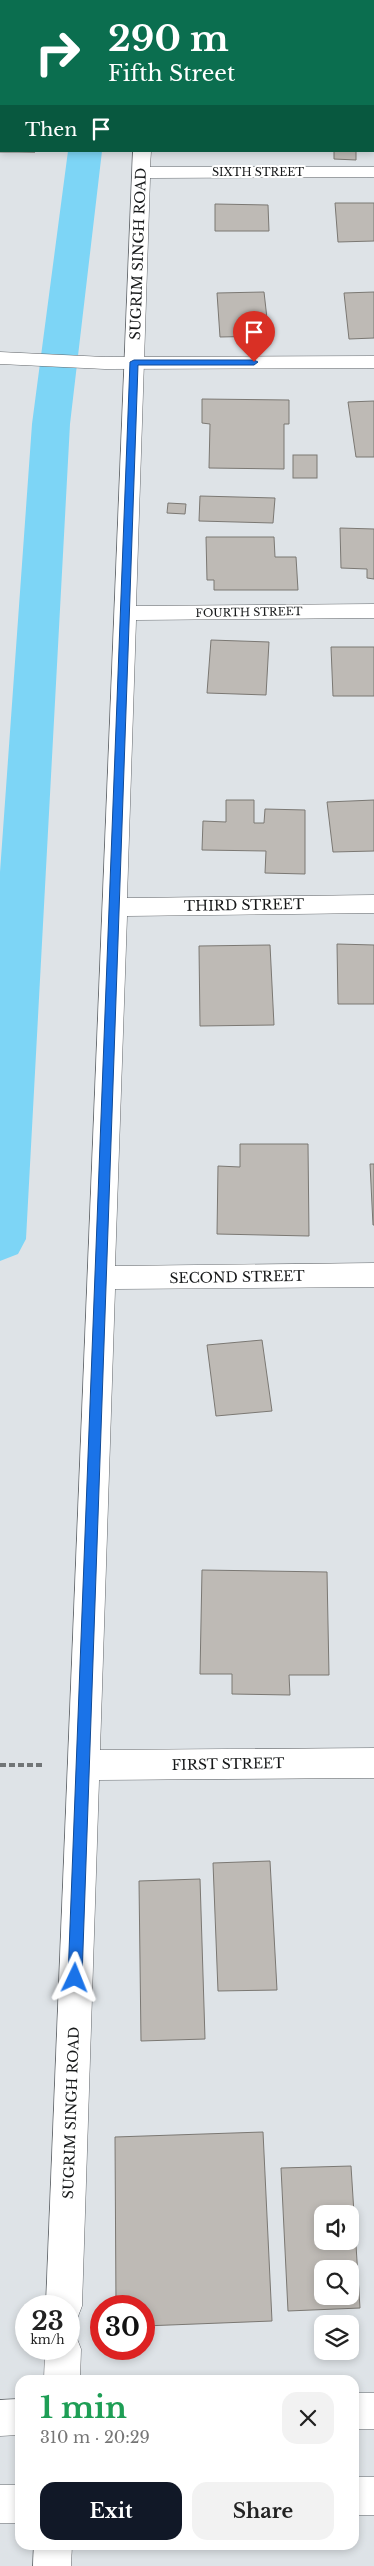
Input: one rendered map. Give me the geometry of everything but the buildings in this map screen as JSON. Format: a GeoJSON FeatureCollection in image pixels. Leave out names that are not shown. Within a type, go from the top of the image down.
{"type":"FeatureCollection","features":[{"type":"Feature","properties":{"kind":"street","name":"SIXTH STREET"},"geometry":{"type":"LineString","coordinates":[[142,162],[374,172]]}},
{"type":"Feature","properties":{"kind":"street","name":"SUGRIM SINGH ROAD"},"geometry":{"type":"LineString","coordinates":[[64,2295],[82,1765],[142,162]]}},
{"type":"Feature","properties":{"kind":"street"},"geometry":{"type":"LineString","coordinates":[[0,358],[104,363],[374,362]]}},
{"type":"Feature","properties":{"kind":"street","name":"FOURTH STREET"},"geometry":{"type":"LineString","coordinates":[[125,613],[374,611]]}},
{"type":"Feature","properties":{"kind":"street","name":"THIRD STREET"},"geometry":{"type":"LineString","coordinates":[[114,907],[374,904]]}},
{"type":"Feature","properties":{"kind":"street","name":"SECOND STREET"},"geometry":{"type":"LineString","coordinates":[[100,1278],[374,1275]]}},
{"type":"Feature","properties":{"kind":"street","name":"FIRST STREET"},"geometry":{"type":"LineString","coordinates":[[82,1765],[374,1763]]}},
{"type":"Feature","properties":{"kind":"street"},"geometry":{"type":"LineString","coordinates":[[62,2375],[63,2360]]}},
{"type":"Feature","properties":{"kind":"street"},"geometry":{"type":"LineString","coordinates":[[359,2411],[374,2411]]}},
{"type":"Feature","properties":{"kind":"street"},"geometry":{"type":"LineString","coordinates":[[0,2418],[15,2418]]}},
{"type":"Feature","properties":{"kind":"street"},"geometry":{"type":"LineString","coordinates":[[359,2496],[374,2496]]}},
{"type":"Feature","properties":{"kind":"street"},"geometry":{"type":"LineString","coordinates":[[0,2504],[15,2504]]}},
{"type":"Feature","properties":{"kind":"street"},"geometry":{"type":"LineString","coordinates":[[52,2566],[53,2550]]}},
{"type":"Feature","properties":{"kind":"waterway"},"geometry":{"type":"LineString","coordinates":[[0,1239],[51,424],[85,152]]}},
{"type":"Feature","properties":{"kind":"route"},"geometry":{"type":"LineString","coordinates":[[75,1978],[134,362],[254,362]]}}]}
